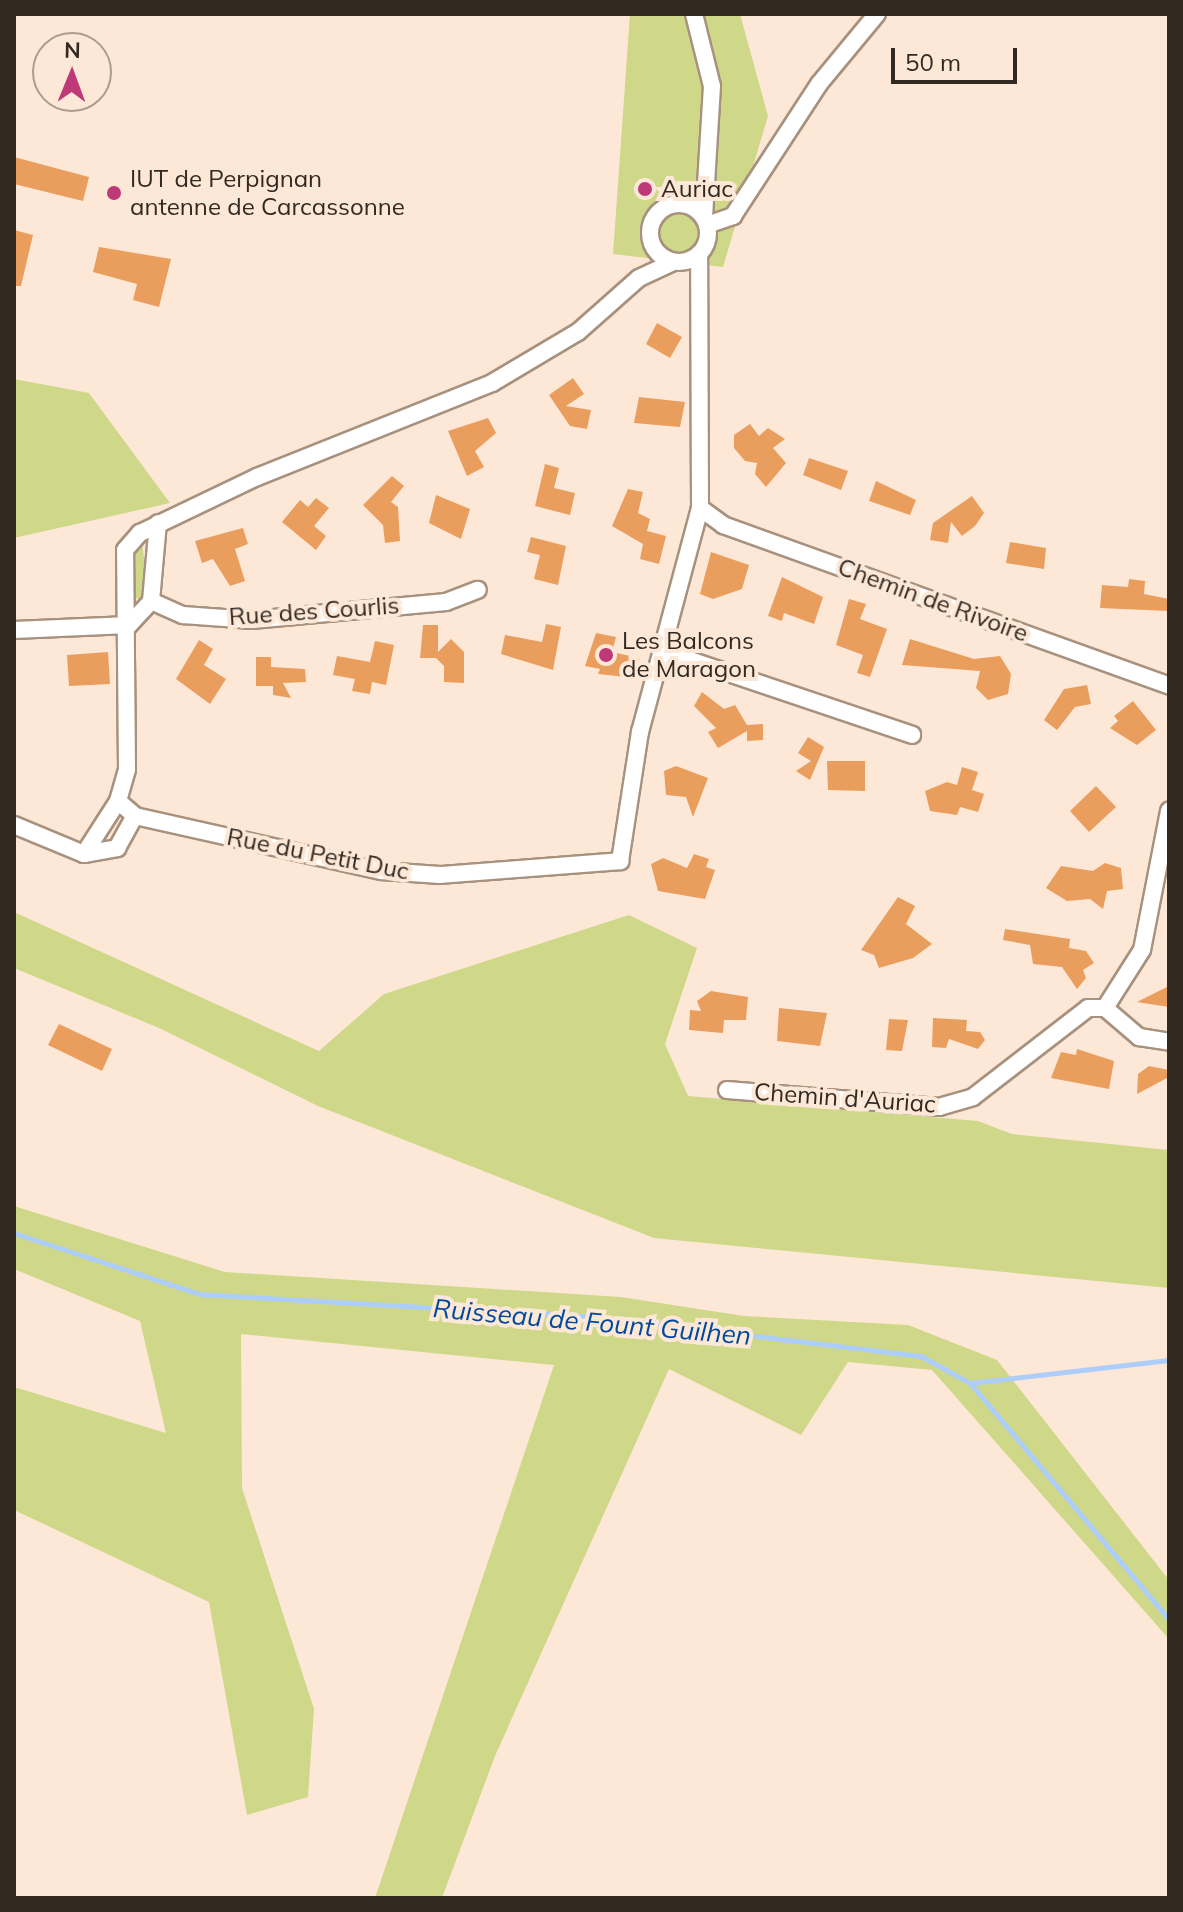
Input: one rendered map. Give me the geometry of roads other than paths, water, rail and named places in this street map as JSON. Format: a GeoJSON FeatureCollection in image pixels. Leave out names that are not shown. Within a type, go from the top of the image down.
{"type":"FeatureCollection","features":[{"type":"Feature","properties":{"kind":"street"},"geometry":{"type":"LineString","coordinates":[[694,14],[712,86],[710,172],[706,221],[699,254],[700,508],[663,651],[912,735]]}},
{"type":"Feature","properties":{"kind":"street"},"geometry":{"type":"LineString","coordinates":[[685,204],[706,221],[733,216],[819,84],[877,14]]}},
{"type":"Feature","properties":{"kind":"street"},"geometry":{"type":"LineString","coordinates":[[647,274],[653,246],[650,229],[657,213],[685,204],[710,172]]}},
{"type":"Feature","properties":{"kind":"street"},"geometry":{"type":"LineString","coordinates":[[653,246],[677,262],[700,288]]}},
{"type":"Feature","properties":{"kind":"street"},"geometry":{"type":"LineString","coordinates":[[84,854],[118,801],[127,769],[129,625],[125,550],[158,523],[492,383],[578,332],[647,274],[699,254]]}},
{"type":"Feature","properties":{"kind":"street","name":"Chemin de Rivoire"},"geometry":{"type":"LineString","coordinates":[[700,508],[723,525],[1169,686]]}},
{"type":"Feature","properties":{"kind":"street"},"geometry":{"type":"LineString","coordinates":[[14,630],[129,625],[151,601],[158,523]]}},
{"type":"Feature","properties":{"kind":"street","name":"Rue des Courlis"},"geometry":{"type":"LineString","coordinates":[[151,601],[183,615],[252,620],[446,602],[478,590]]}},
{"type":"Feature","properties":{"kind":"street","name":"Rue du Petit Duc"},"geometry":{"type":"LineString","coordinates":[[118,801],[135,816],[382,871],[455,874],[620,861],[640,732],[663,651]]}},
{"type":"Feature","properties":{"kind":"street"},"geometry":{"type":"LineString","coordinates":[[1169,811],[1142,950],[1105,1008],[1139,1037],[1169,1042]]}},
{"type":"Feature","properties":{"kind":"street"},"geometry":{"type":"LineString","coordinates":[[14,825],[84,854],[117,848],[135,816]]}},
{"type":"Feature","properties":{"kind":"street","name":"Chemin d'Auriac"},"geometry":{"type":"LineString","coordinates":[[727,1090],[939,1107],[973,1097],[1088,1008],[1105,1008]]}},
{"type":"Feature","properties":{"kind":"waterway","name":"Ruisseau de Fount Guilhen"},"geometry":{"type":"LineString","coordinates":[[14,1233],[199,1294],[598,1317],[921,1356],[970,1383],[1169,1360]]}},
{"type":"Feature","properties":{"kind":"waterway"},"geometry":{"type":"LineString","coordinates":[[970,1383],[1169,1619]]}},
{"type":"Feature","properties":{"kind":"place","name":"Auriac"},"geometry":{"type":"Point","coordinates":[645,189]}},
{"type":"Feature","properties":{"kind":"place","name":"IUT de Perpignan antenne de Carcassonne"},"geometry":{"type":"Point","coordinates":[114,193]}},
{"type":"Feature","properties":{"kind":"place","name":"Les Balcons de Maragon"},"geometry":{"type":"Point","coordinates":[606,655]}}]}
